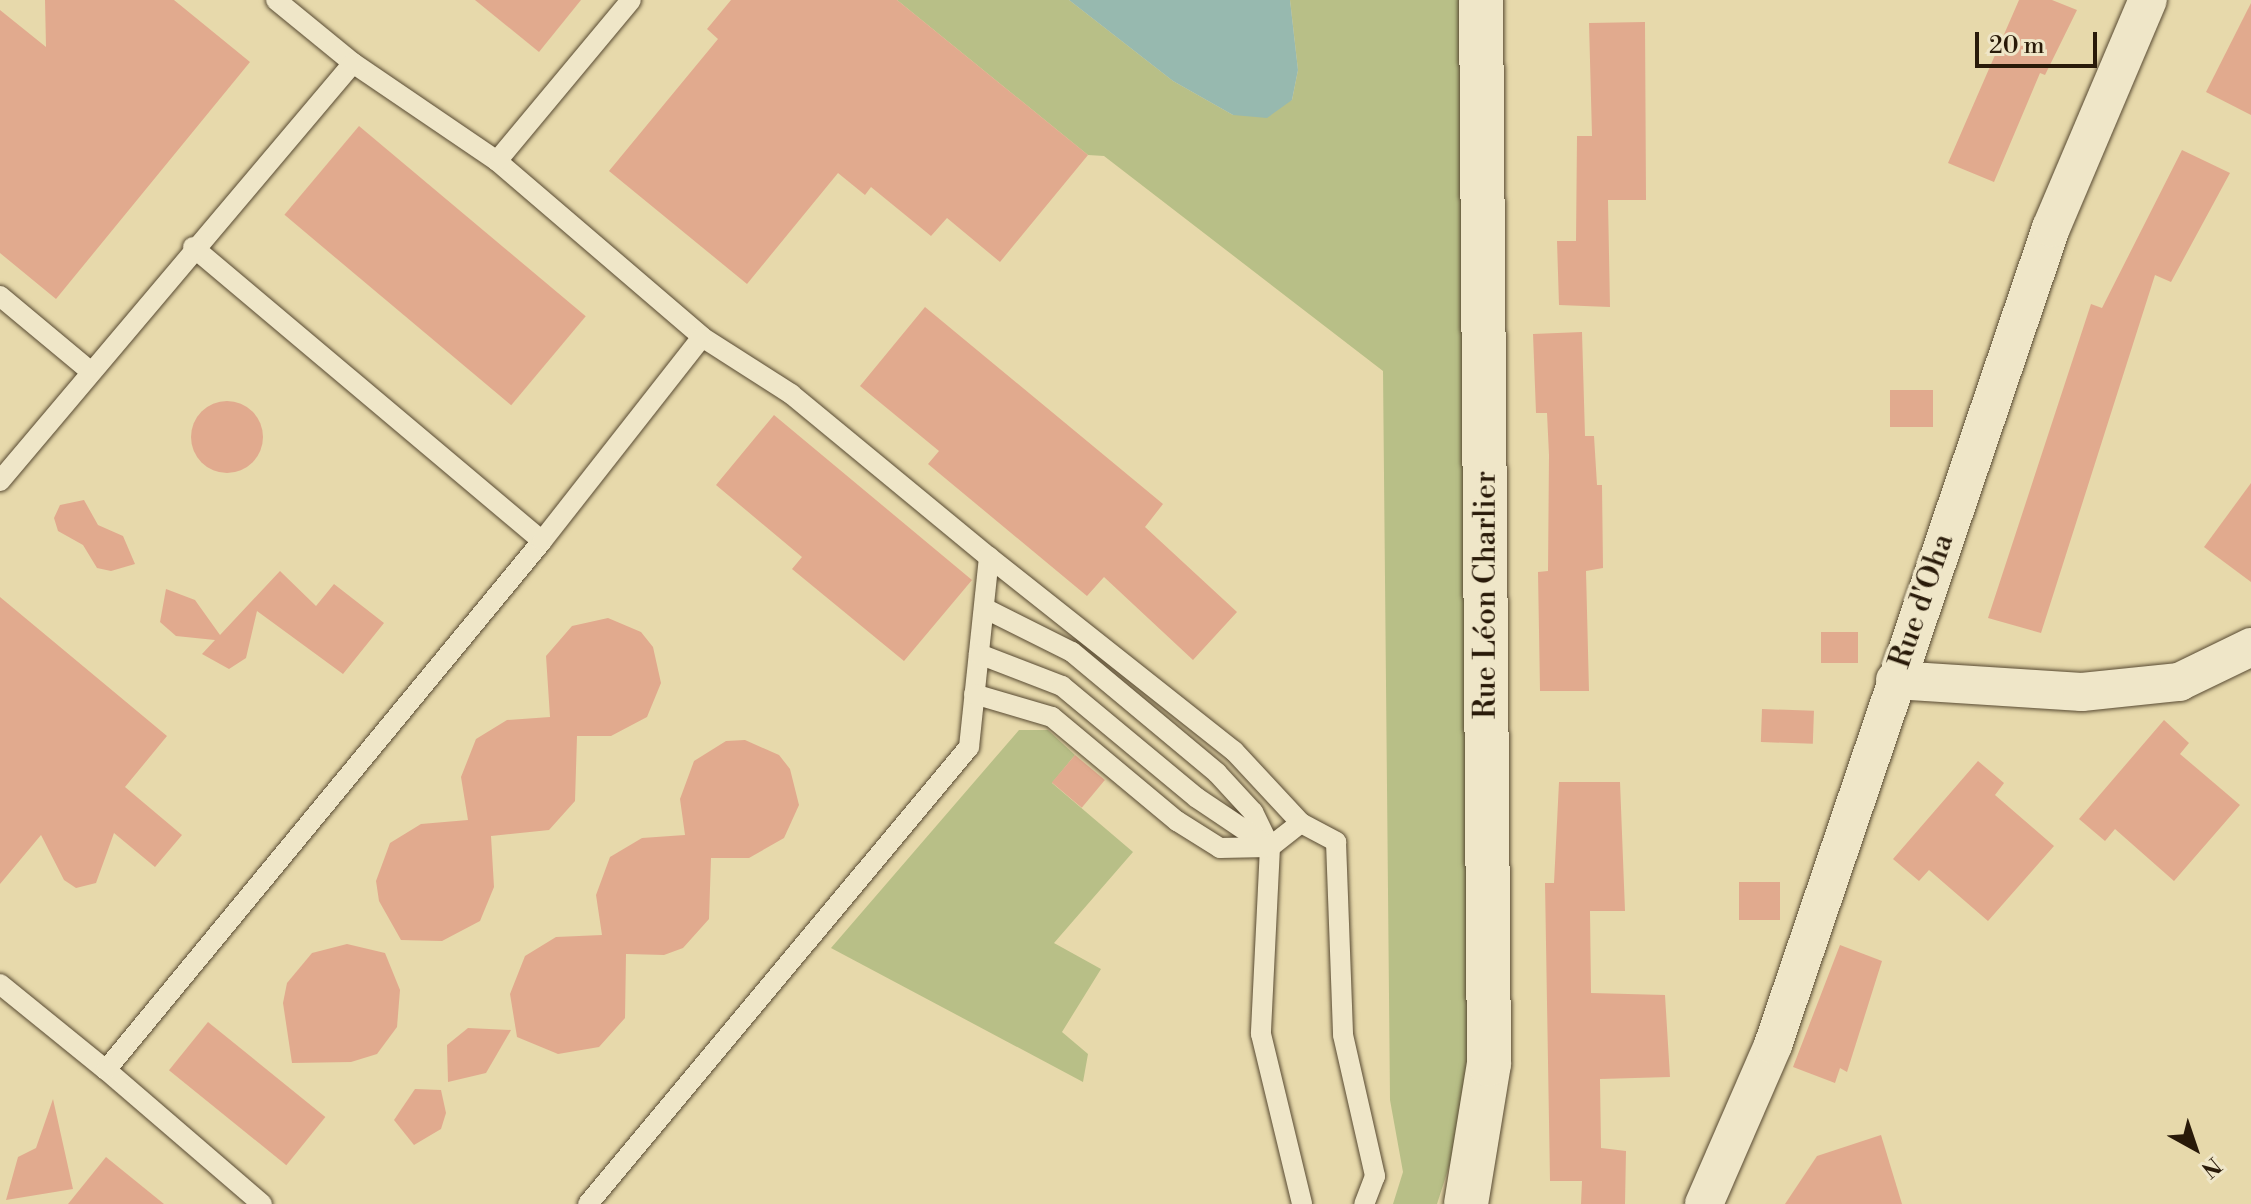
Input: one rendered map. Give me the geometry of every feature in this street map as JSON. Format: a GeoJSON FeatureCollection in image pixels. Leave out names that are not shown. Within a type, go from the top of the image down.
{"type":"FeatureCollection","features":[{"type":"Feature","properties":{"kind":"street","name":"Rue Léon Charlier"},"geometry":{"type":"LineString","coordinates":[[1465,1199],[1489,1033],[1481,0]]}},
{"type":"Feature","properties":{"kind":"street","name":"Rue d'Oha"},"geometry":{"type":"LineString","coordinates":[[1704,1204],[1773,1045],[2051,228],[2148,0]]}},
{"type":"Feature","properties":{"kind":"street"},"geometry":{"type":"LineString","coordinates":[[1895,680],[2082,692],[2179,682],[2251,647]]}},
{"type":"Feature","properties":{"kind":"lane"},"geometry":{"type":"LineString","coordinates":[[276,0],[353,63],[497,161],[702,337],[791,394],[989,557],[1234,751],[1301,823],[1336,842],[1343,1035],[1375,1176],[1364,1204]]}},
{"type":"Feature","properties":{"kind":"lane"},"geometry":{"type":"LineString","coordinates":[[497,161],[631,0]]}},
{"type":"Feature","properties":{"kind":"lane"},"geometry":{"type":"LineString","coordinates":[[0,481],[193,247],[353,63]]}},
{"type":"Feature","properties":{"kind":"lane"},"geometry":{"type":"LineString","coordinates":[[193,247],[542,541]]}},
{"type":"Feature","properties":{"kind":"lane"},"geometry":{"type":"LineString","coordinates":[[0,296],[90,371]]}},
{"type":"Feature","properties":{"kind":"lane"},"geometry":{"type":"LineString","coordinates":[[106,1070],[542,541],[702,337]]}},
{"type":"Feature","properties":{"kind":"lane"},"geometry":{"type":"LineString","coordinates":[[588,1204],[969,747],[989,557]]}},
{"type":"Feature","properties":{"kind":"lane"},"geometry":{"type":"LineString","coordinates":[[984,608],[1072,652],[1217,773],[1253,812],[1270,847],[1261,1034],[1302,1204]]}},
{"type":"Feature","properties":{"kind":"lane"},"geometry":{"type":"LineString","coordinates":[[979,654],[1062,686],[1197,798],[1270,847]]}},
{"type":"Feature","properties":{"kind":"lane"},"geometry":{"type":"LineString","coordinates":[[974,694],[1052,717],[1177,821],[1220,848],[1270,847],[1301,823]]}},
{"type":"Feature","properties":{"kind":"lane"},"geometry":{"type":"LineString","coordinates":[[0,984],[262,1204]]}},
{"type":"Feature","properties":{"kind":"green space"},"geometry":{"type":"Polygon","coordinates":[[[897,0],[1069,0],[1173,81],[1233,115],[1292,100],[1298,70],[1290,0],[1469,0],[1471,1098],[1437,1204],[1393,1204],[1403,1172],[1390,1100],[1383,371],[1104,156],[1088,155],[897,0]]]}},
{"type":"Feature","properties":{"kind":"green space"},"geometry":{"type":"Polygon","coordinates":[[[1019,730],[1048,730],[1075,755],[1052,783],[1133,852],[1054,943],[1101,969],[1062,1032],[1088,1054],[1083,1082],[831,948],[1019,730]]]}},
{"type":"Feature","properties":{"kind":"water"},"geometry":{"type":"Polygon","coordinates":[[[1069,0],[1290,0],[1298,70],[1292,100],[1267,118],[1233,115],[1173,81],[1069,0]]]}},
{"type":"Feature","properties":{"kind":"building"},"geometry":{"type":"Polygon","coordinates":[[[45,0],[174,0],[250,62],[56,299],[0,253],[0,10],[46,47],[45,0]]]}},
{"type":"Feature","properties":{"kind":"building"},"geometry":{"type":"Polygon","coordinates":[[[475,0],[581,0],[539,52],[475,0]]]}},
{"type":"Feature","properties":{"kind":"building"},"geometry":{"type":"Polygon","coordinates":[[[731,0],[897,0],[1088,155],[1000,262],[947,218],[931,236],[871,187],[865,195],[838,173],[747,284],[609,171],[718,39],[707,29],[731,0]]]}},
{"type":"Feature","properties":{"kind":"building"},"geometry":{"type":"Polygon","coordinates":[[[2019,0],[2052,0],[2077,10],[2045,75],[2040,73],[1994,182],[1948,163],[2019,0]]]}},
{"type":"Feature","properties":{"kind":"building"},"geometry":{"type":"Polygon","coordinates":[[[2251,3],[2251,115],[2206,92],[2251,3]]]}},
{"type":"Feature","properties":{"kind":"building"},"geometry":{"type":"Polygon","coordinates":[[[1645,22],[1646,200],[1608,200],[1610,307],[1559,305],[1557,241],[1576,241],[1577,136],[1592,136],[1589,23],[1645,22]]]}},
{"type":"Feature","properties":{"kind":"building"},"geometry":{"type":"Polygon","coordinates":[[[359,126],[586,316],[511,405],[284,215],[359,126]]]}},
{"type":"Feature","properties":{"kind":"building"},"geometry":{"type":"Polygon","coordinates":[[[2182,150],[2230,173],[2171,282],[2155,275],[2041,633],[1988,618],[2091,304],[2102,308],[2182,150]]]}},
{"type":"Feature","properties":{"kind":"building"},"geometry":{"type":"Polygon","coordinates":[[[925,307],[1163,504],[1145,527],[1237,612],[1193,660],[1104,577],[1087,596],[928,464],[939,451],[860,386],[925,307]]]}},
{"type":"Feature","properties":{"kind":"building"},"geometry":{"type":"Polygon","coordinates":[[[1582,332],[1585,436],[1594,436],[1597,485],[1602,485],[1603,568],[1586,571],[1589,691],[1540,691],[1538,572],[1548,571],[1549,455],[1547,413],[1536,413],[1533,334],[1582,332]]]}},
{"type":"Feature","properties":{"kind":"building"},"geometry":{"type":"Polygon","coordinates":[[[1890,390],[1933,390],[1933,427],[1890,427],[1890,390]]]}},
{"type":"Feature","properties":{"kind":"building"},"geometry":{"type":"Polygon","coordinates":[[[227,401],[247,407],[257,417],[263,437],[257,457],[247,467],[227,473],[207,467],[197,457],[191,437],[197,417],[207,407],[227,401]]]}},
{"type":"Feature","properties":{"kind":"building"},"geometry":{"type":"Polygon","coordinates":[[[774,415],[972,580],[904,661],[792,569],[802,557],[716,485],[774,415]]]}},
{"type":"Feature","properties":{"kind":"building"},"geometry":{"type":"Polygon","coordinates":[[[2251,483],[2251,582],[2204,547],[2251,483]]]}},
{"type":"Feature","properties":{"kind":"building"},"geometry":{"type":"Polygon","coordinates":[[[84,500],[98,525],[123,536],[135,564],[111,571],[97,568],[83,545],[58,531],[54,518],[60,505],[84,500]]]}},
{"type":"Feature","properties":{"kind":"building"},"geometry":{"type":"Polygon","coordinates":[[[280,571],[316,606],[334,584],[384,623],[343,674],[257,611],[246,658],[229,669],[202,654],[215,640],[176,636],[160,622],[166,589],[195,600],[220,635],[280,571]]]}},
{"type":"Feature","properties":{"kind":"building"},"geometry":{"type":"Polygon","coordinates":[[[0,597],[167,736],[125,787],[182,835],[155,867],[114,833],[96,883],[76,888],[64,880],[41,835],[0,884],[0,597]]]}},
{"type":"Feature","properties":{"kind":"building"},"geometry":{"type":"Polygon","coordinates":[[[608,618],[641,632],[653,647],[661,683],[647,717],[611,736],[577,736],[575,801],[549,830],[491,836],[494,887],[480,921],[442,941],[401,940],[379,901],[376,881],[390,843],[421,824],[468,820],[461,777],[476,739],[507,720],[550,717],[546,656],[572,626],[608,618]]]}},
{"type":"Feature","properties":{"kind":"building"},"geometry":{"type":"Polygon","coordinates":[[[1821,632],[1858,632],[1858,663],[1821,663],[1821,632]]]}},
{"type":"Feature","properties":{"kind":"building"},"geometry":{"type":"Polygon","coordinates":[[[1762,709],[1814,711],[1813,744],[1761,742],[1762,709]]]}},
{"type":"Feature","properties":{"kind":"building"},"geometry":{"type":"Polygon","coordinates":[[[2164,720],[2189,743],[2180,754],[2240,805],[2174,881],[2115,829],[2105,841],[2079,819],[2164,720]]]}},
{"type":"Feature","properties":{"kind":"building"},"geometry":{"type":"Polygon","coordinates":[[[745,740],[779,755],[790,769],[799,805],[784,838],[749,858],[711,858],[709,919],[683,948],[664,955],[626,954],[625,1018],[599,1047],[558,1054],[517,1037],[510,994],[525,956],[556,937],[602,935],[596,895],[610,857],[642,838],[685,835],[680,799],[694,761],[726,741],[745,740]]]}},
{"type":"Feature","properties":{"kind":"building"},"geometry":{"type":"Polygon","coordinates":[[[1075,755],[1105,780],[1082,808],[1052,783],[1075,755]]]}},
{"type":"Feature","properties":{"kind":"building"},"geometry":{"type":"Polygon","coordinates":[[[1978,761],[2004,783],[1995,795],[2054,846],[1988,921],[1929,870],[1919,881],[1893,859],[1978,761]]]}},
{"type":"Feature","properties":{"kind":"building"},"geometry":{"type":"Polygon","coordinates":[[[1559,782],[1620,782],[1625,911],[1590,911],[1591,993],[1665,995],[1670,1077],[1600,1079],[1601,1148],[1626,1151],[1625,1204],[1581,1204],[1582,1181],[1550,1181],[1545,883],[1554,883],[1559,782]]]}},
{"type":"Feature","properties":{"kind":"building"},"geometry":{"type":"Polygon","coordinates":[[[1739,882],[1780,882],[1780,920],[1739,920],[1739,882]]]}},
{"type":"Feature","properties":{"kind":"building"},"geometry":{"type":"Polygon","coordinates":[[[347,944],[385,953],[400,990],[397,1027],[377,1054],[351,1062],[292,1063],[283,1003],[287,983],[312,953],[347,944]]]}},
{"type":"Feature","properties":{"kind":"building"},"geometry":{"type":"Polygon","coordinates":[[[1840,945],[1882,961],[1847,1072],[1840,1068],[1835,1083],[1793,1067],[1840,945]]]}},
{"type":"Feature","properties":{"kind":"building"},"geometry":{"type":"Polygon","coordinates":[[[208,1022],[325,1117],[286,1165],[169,1070],[208,1022]]]}},
{"type":"Feature","properties":{"kind":"building"},"geometry":{"type":"Polygon","coordinates":[[[468,1028],[511,1030],[486,1073],[448,1082],[447,1045],[468,1028]]]}},
{"type":"Feature","properties":{"kind":"building"},"geometry":{"type":"Polygon","coordinates":[[[415,1089],[441,1090],[446,1113],[441,1129],[414,1145],[394,1120],[415,1089]]]}},
{"type":"Feature","properties":{"kind":"building"},"geometry":{"type":"Polygon","coordinates":[[[53,1099],[73,1189],[6,1200],[18,1157],[36,1148],[53,1099]]]}},
{"type":"Feature","properties":{"kind":"building"},"geometry":{"type":"Polygon","coordinates":[[[1881,1135],[1902,1204],[1785,1204],[1817,1156],[1881,1135]]]}},
{"type":"Feature","properties":{"kind":"building"},"geometry":{"type":"Polygon","coordinates":[[[106,1157],[164,1204],[68,1204],[106,1157]]]}}]}
